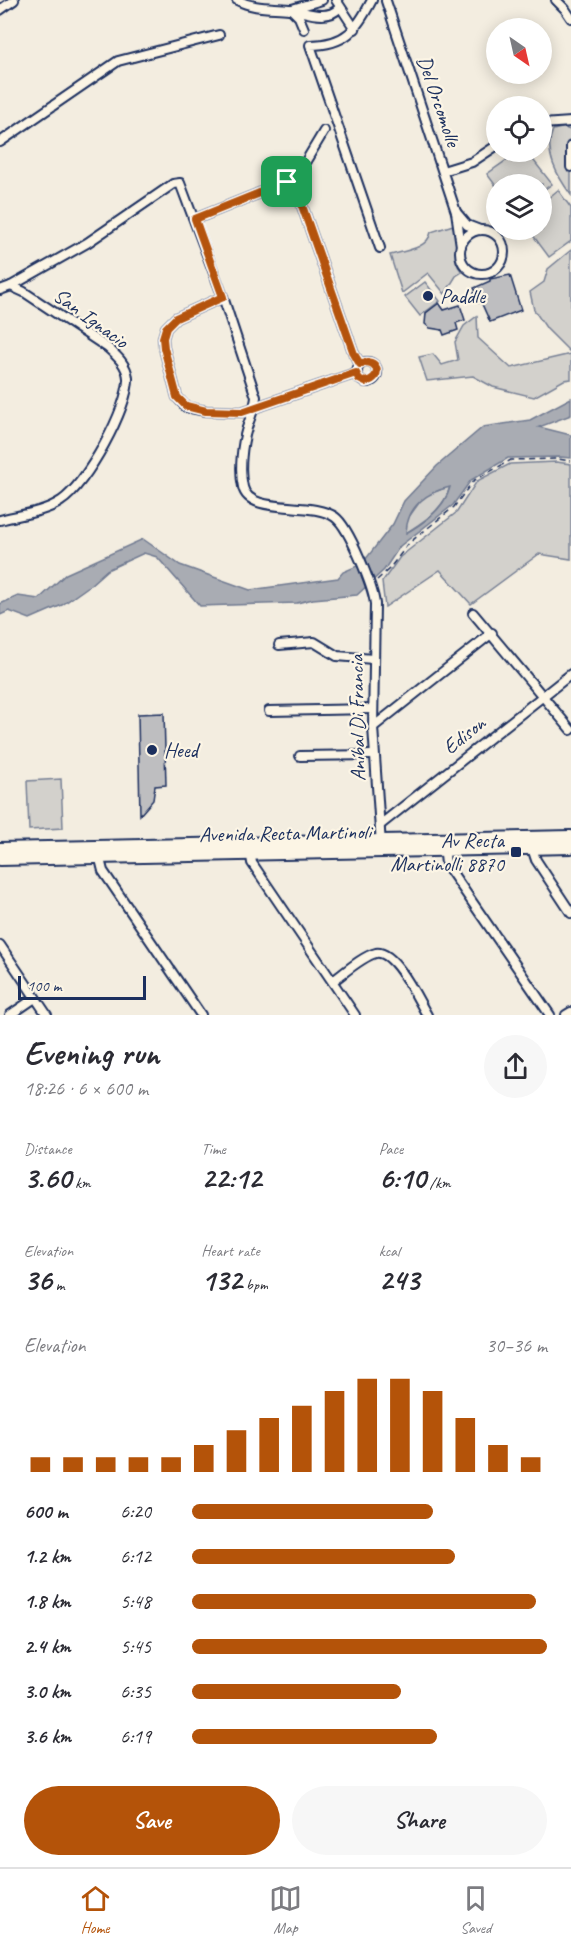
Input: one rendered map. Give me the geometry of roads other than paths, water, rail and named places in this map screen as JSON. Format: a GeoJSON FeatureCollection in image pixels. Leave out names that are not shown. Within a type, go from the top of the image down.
{"type":"FeatureCollection","features":[{"type":"Feature","properties":{"kind":"main road","name":"Avenida Recta Martinoli"},"geometry":{"type":"LineString","coordinates":[[0,859],[99,852],[531,842],[571,837]]}},
{"type":"Feature","properties":{"kind":"main road","name":"Avenida Recta Martinoli"},"geometry":{"type":"LineString","coordinates":[[531,842],[571,847]]}},
{"type":"Feature","properties":{"kind":"main road","name":"Avenida Recta Martinoli"},"geometry":{"type":"LineString","coordinates":[[0,849],[99,852]]}},
{"type":"Feature","properties":{"kind":"street"},"geometry":{"type":"LineString","coordinates":[[0,10],[14,0]]}},
{"type":"Feature","properties":{"kind":"street"},"geometry":{"type":"LineString","coordinates":[[237,0],[250,6],[291,9],[313,15],[331,13],[339,3],[355,29]]}},
{"type":"Feature","properties":{"kind":"street"},"geometry":{"type":"LineString","coordinates":[[291,9],[322,0]]}},
{"type":"Feature","properties":{"kind":"street"},"geometry":{"type":"LineString","coordinates":[[380,248],[310,45],[328,44],[355,29],[363,20],[372,0],[387,1]]}},
{"type":"Feature","properties":{"kind":"street"},"geometry":{"type":"LineString","coordinates":[[556,0],[568,11],[571,18]]}},
{"type":"Feature","properties":{"kind":"street","name":"Del Orcomolle"},"geometry":{"type":"LineString","coordinates":[[387,1],[456,212],[461,246]]}},
{"type":"Feature","properties":{"kind":"street"},"geometry":{"type":"LineString","coordinates":[[291,9],[299,17],[304,29]]}},
{"type":"Feature","properties":{"kind":"street"},"geometry":{"type":"LineString","coordinates":[[0,142],[118,61],[219,35]]}},
{"type":"Feature","properties":{"kind":"street"},"geometry":{"type":"LineString","coordinates":[[552,123],[571,122]]}},
{"type":"Feature","properties":{"kind":"street"},"geometry":{"type":"LineString","coordinates":[[300,171],[324,131]]}},
{"type":"Feature","properties":{"kind":"street"},"geometry":{"type":"LineString","coordinates":[[571,146],[571,167]]}},
{"type":"Feature","properties":{"kind":"street"},"geometry":{"type":"LineString","coordinates":[[443,171],[472,162],[486,153]]}},
{"type":"Feature","properties":{"kind":"street"},"geometry":{"type":"LineString","coordinates":[[287,182],[291,171],[300,171],[304,175],[305,181],[299,188],[299,197],[354,354],[360,364]]}},
{"type":"Feature","properties":{"kind":"street"},"geometry":{"type":"LineString","coordinates":[[0,290],[87,243],[178,182],[195,219],[223,297],[256,397],[255,408]]}},
{"type":"Feature","properties":{"kind":"street"},"geometry":{"type":"LineString","coordinates":[[287,182],[299,188]]}},
{"type":"Feature","properties":{"kind":"street"},"geometry":{"type":"LineString","coordinates":[[195,219],[287,182]]}},
{"type":"Feature","properties":{"kind":"street"},"geometry":{"type":"LineString","coordinates":[[456,212],[467,225],[484,231],[497,237],[504,249],[501,263],[497,268],[484,274],[470,271],[462,260],[461,246],[470,234],[484,231]]}},
{"type":"Feature","properties":{"kind":"street","name":"San Ignacio"},"geometry":{"type":"LineString","coordinates":[[0,520],[52,506],[67,497],[98,458],[127,388],[128,376],[118,357],[108,348],[24,292],[11,286]]}},
{"type":"Feature","properties":{"kind":"street"},"geometry":{"type":"LineString","coordinates":[[223,297],[176,318],[166,328],[163,338],[164,348],[177,397],[181,403],[192,409],[231,412],[255,408],[356,373],[360,364],[366,361],[372,363],[376,369],[376,375],[372,380],[365,382],[359,379],[356,373]]}},
{"type":"Feature","properties":{"kind":"street","name":"Aníbal Di Francia"},"geometry":{"type":"LineString","coordinates":[[255,408],[244,440],[243,487],[245,494],[259,504],[320,510],[335,517],[346,530],[372,590],[373,727],[381,845]]}},
{"type":"Feature","properties":{"kind":"street"},"geometry":{"type":"LineString","coordinates":[[473,613],[571,730]]}},
{"type":"Feature","properties":{"kind":"street"},"geometry":{"type":"LineString","coordinates":[[373,727],[492,633]]}},
{"type":"Feature","properties":{"kind":"street"},"geometry":{"type":"LineString","coordinates":[[279,645],[314,642],[337,656],[373,658]]}},
{"type":"Feature","properties":{"kind":"street","name":"Edison"},"geometry":{"type":"LineString","coordinates":[[380,825],[571,674]]}},
{"type":"Feature","properties":{"kind":"street"},"geometry":{"type":"LineString","coordinates":[[268,711],[373,709]]}},
{"type":"Feature","properties":{"kind":"street"},"geometry":{"type":"LineString","coordinates":[[300,756],[374,755]]}},
{"type":"Feature","properties":{"kind":"street"},"geometry":{"type":"LineString","coordinates":[[531,842],[536,860],[571,912]]}},
{"type":"Feature","properties":{"kind":"street"},"geometry":{"type":"LineString","coordinates":[[444,844],[446,864],[550,1015]]}},
{"type":"Feature","properties":{"kind":"street"},"geometry":{"type":"LineString","coordinates":[[250,848],[252,863],[355,1015]]}},
{"type":"Feature","properties":{"kind":"street"},"geometry":{"type":"LineString","coordinates":[[99,852],[103,871],[201,1015]]}},
{"type":"Feature","properties":{"kind":"street"},"geometry":{"type":"LineString","coordinates":[[0,945],[47,1015]]}},
{"type":"Feature","properties":{"kind":"street"},"geometry":{"type":"LineString","coordinates":[[333,981],[373,953],[382,953],[393,960],[427,1015]]}},
{"type":"Feature","properties":{"kind":"street"},"geometry":{"type":"LineString","coordinates":[[10,1015],[35,998]]}},
{"type":"Feature","properties":{"kind":"street"},"geometry":{"type":"LineString","coordinates":[[566,1015],[571,1012]]}},
{"type":"Feature","properties":{"kind":"place","name":"Paddle"},"geometry":{"type":"Point","coordinates":[428,296]}},
{"type":"Feature","properties":{"kind":"place","name":"Heed"},"geometry":{"type":"Point","coordinates":[152,750]}},
{"type":"Feature","properties":{"kind":"place","name":"Av Recta Martinolli 8870"},"geometry":{"type":"Point","coordinates":[516,852]}}]}
